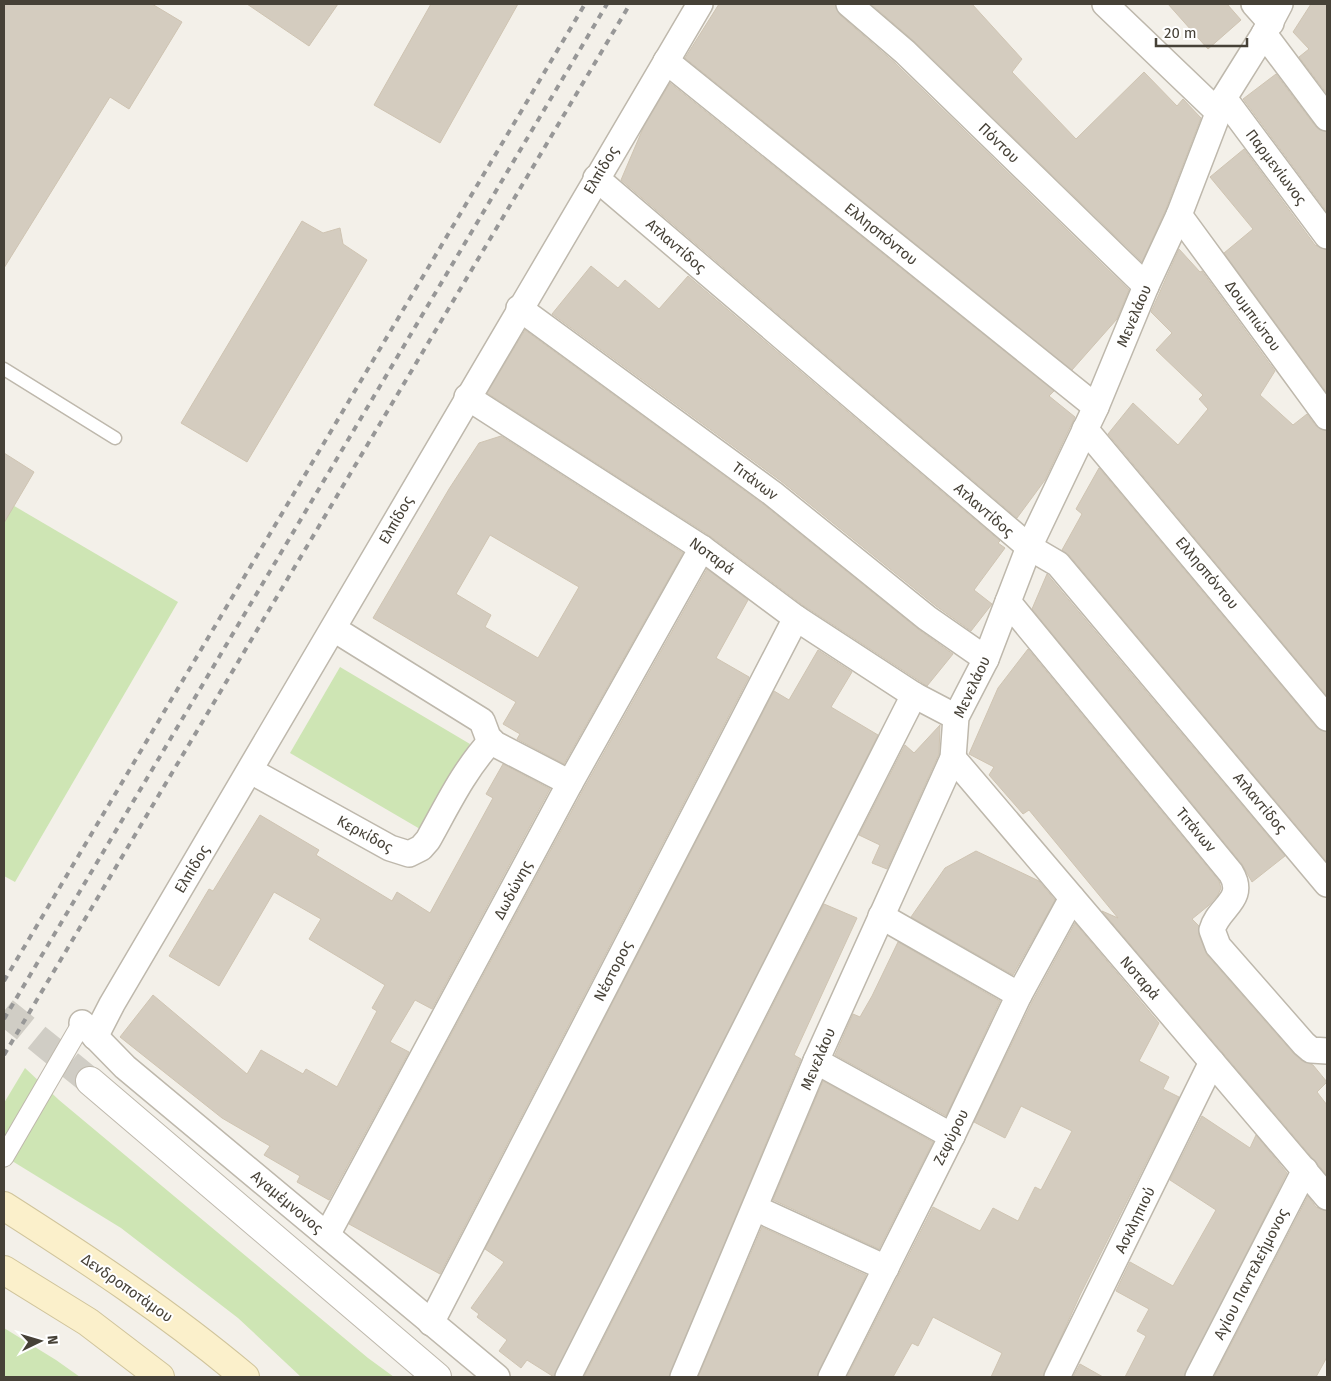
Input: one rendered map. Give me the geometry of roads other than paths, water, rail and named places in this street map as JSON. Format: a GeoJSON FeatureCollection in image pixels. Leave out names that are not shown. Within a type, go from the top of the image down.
{"type":"FeatureCollection","features":[{"type":"Feature","properties":{"kind":"main road","name":"Δενδροποτάμου"},"geometry":{"type":"LineString","coordinates":[[4,1206],[82,1255],[142,1298],[245,1377]]}},
{"type":"Feature","properties":{"kind":"main road"},"geometry":{"type":"LineString","coordinates":[[4,1270],[88,1322],[160,1377]]}},
{"type":"Feature","properties":{"kind":"street","name":"Ελπίδος"},"geometry":{"type":"LineString","coordinates":[[88,1030],[117,996],[334,629],[519,308],[700,4]]}},
{"type":"Feature","properties":{"kind":"street","name":"Πόντου"},"geometry":{"type":"LineString","coordinates":[[849,4],[905,52],[1146,286]]}},
{"type":"Feature","properties":{"kind":"street","name":"Παρμενίωνος"},"geometry":{"type":"LineString","coordinates":[[1105,4],[1221,105],[1327,236]]}},
{"type":"Feature","properties":{"kind":"street"},"geometry":{"type":"LineString","coordinates":[[1254,4],[1272,20],[1327,118]]}},
{"type":"Feature","properties":{"kind":"street","name":"Μενελάου"},"geometry":{"type":"LineString","coordinates":[[683,1377],[816,1062],[953,758],[956,717],[986,659],[1029,548],[1096,407],[1146,286],[1179,215],[1221,105],[1272,20]]}},
{"type":"Feature","properties":{"kind":"street","name":"Ελλησπόντου"},"geometry":{"type":"LineString","coordinates":[[666,61],[1096,407]]}},
{"type":"Feature","properties":{"kind":"street","name":"Ατλαντίδος"},"geometry":{"type":"LineString","coordinates":[[596,178],[1029,548],[1058,564],[1327,884]]}},
{"type":"Feature","properties":{"kind":"street","name":"Δουμπιώτου"},"geometry":{"type":"LineString","coordinates":[[1179,215],[1327,417]]}},
{"type":"Feature","properties":{"kind":"street","name":"Τιτάνων"},"geometry":{"type":"LineString","coordinates":[[519,308],[772,493],[927,618],[986,659]]}},
{"type":"Feature","properties":{"kind":"street","name":"Νοταρά"},"geometry":{"type":"LineString","coordinates":[[467,397],[702,548],[796,618],[914,695],[956,717]]}},
{"type":"Feature","properties":{"kind":"street","name":"Ελλησπόντου"},"geometry":{"type":"LineString","coordinates":[[1085,429],[1327,718]]}},
{"type":"Feature","properties":{"kind":"street","name":"Δωδώνης"},"geometry":{"type":"LineString","coordinates":[[327,1235],[570,784],[702,548]]}},
{"type":"Feature","properties":{"kind":"street","name":"Τιτάνων"},"geometry":{"type":"LineString","coordinates":[[1008,602],[1232,873],[1237,889],[1235,897],[1219,915],[1212,930],[1218,946],[1304,1044],[1311,1050],[1327,1051]]}},
{"type":"Feature","properties":{"kind":"street","name":"Νέστορος"},"geometry":{"type":"LineString","coordinates":[[430,1323],[796,618]]}},
{"type":"Feature","properties":{"kind":"street"},"geometry":{"type":"LineString","coordinates":[[334,629],[482,722],[491,741],[570,784]]}},
{"type":"Feature","properties":{"kind":"street"},"geometry":{"type":"LineString","coordinates":[[568,1377],[914,695]]}},
{"type":"Feature","properties":{"kind":"street","name":"Κερκίδος"},"geometry":{"type":"LineString","coordinates":[[251,771],[380,843],[402,853],[409,854],[421,848],[428,840],[466,772],[475,758],[491,741]]}},
{"type":"Feature","properties":{"kind":"street","name":"Νοταρά"},"geometry":{"type":"LineString","coordinates":[[953,758],[1327,1197]]}},
{"type":"Feature","properties":{"kind":"street","name":"Ζεφύρου"},"geometry":{"type":"LineString","coordinates":[[831,1377],[952,1136],[1019,995],[1072,898]]}},
{"type":"Feature","properties":{"kind":"street"},"geometry":{"type":"LineString","coordinates":[[881,916],[1019,995]]}},
{"type":"Feature","properties":{"kind":"street"},"geometry":{"type":"LineString","coordinates":[[4,1157],[88,1030]]}},
{"type":"Feature","properties":{"kind":"street","name":"Αγαμέμνονος"},"geometry":{"type":"LineString","coordinates":[[88,1030],[125,1067],[496,1377]]}},
{"type":"Feature","properties":{"kind":"street"},"geometry":{"type":"LineString","coordinates":[[816,1062],[952,1136]]}},
{"type":"Feature","properties":{"kind":"street","name":"Ασκληπιού"},"geometry":{"type":"LineString","coordinates":[[1057,1377],[1212,1062]]}},
{"type":"Feature","properties":{"kind":"street"},"geometry":{"type":"LineString","coordinates":[[90,1081],[437,1377]]}},
{"type":"Feature","properties":{"kind":"street","name":"Αγίου Παντελεήμονος"},"geometry":{"type":"LineString","coordinates":[[1198,1377],[1304,1170]]}},
{"type":"Feature","properties":{"kind":"street"},"geometry":{"type":"LineString","coordinates":[[755,1208],[886,1268]]}},
{"type":"Feature","properties":{"kind":"lane"},"geometry":{"type":"LineString","coordinates":[[4,369],[115,438]]}},
{"type":"Feature","properties":{"kind":"tunnel"},"geometry":{"type":"LineString","coordinates":[[4,1011],[90,1081]]}},
{"type":"Feature","properties":{"kind":"railway"},"geometry":{"type":"LineString","coordinates":[[4,981],[585,4]]}},
{"type":"Feature","properties":{"kind":"railway"},"geometry":{"type":"LineString","coordinates":[[4,1019],[607,4]]}},
{"type":"Feature","properties":{"kind":"railway"},"geometry":{"type":"LineString","coordinates":[[4,1055],[630,4]]}}]}
